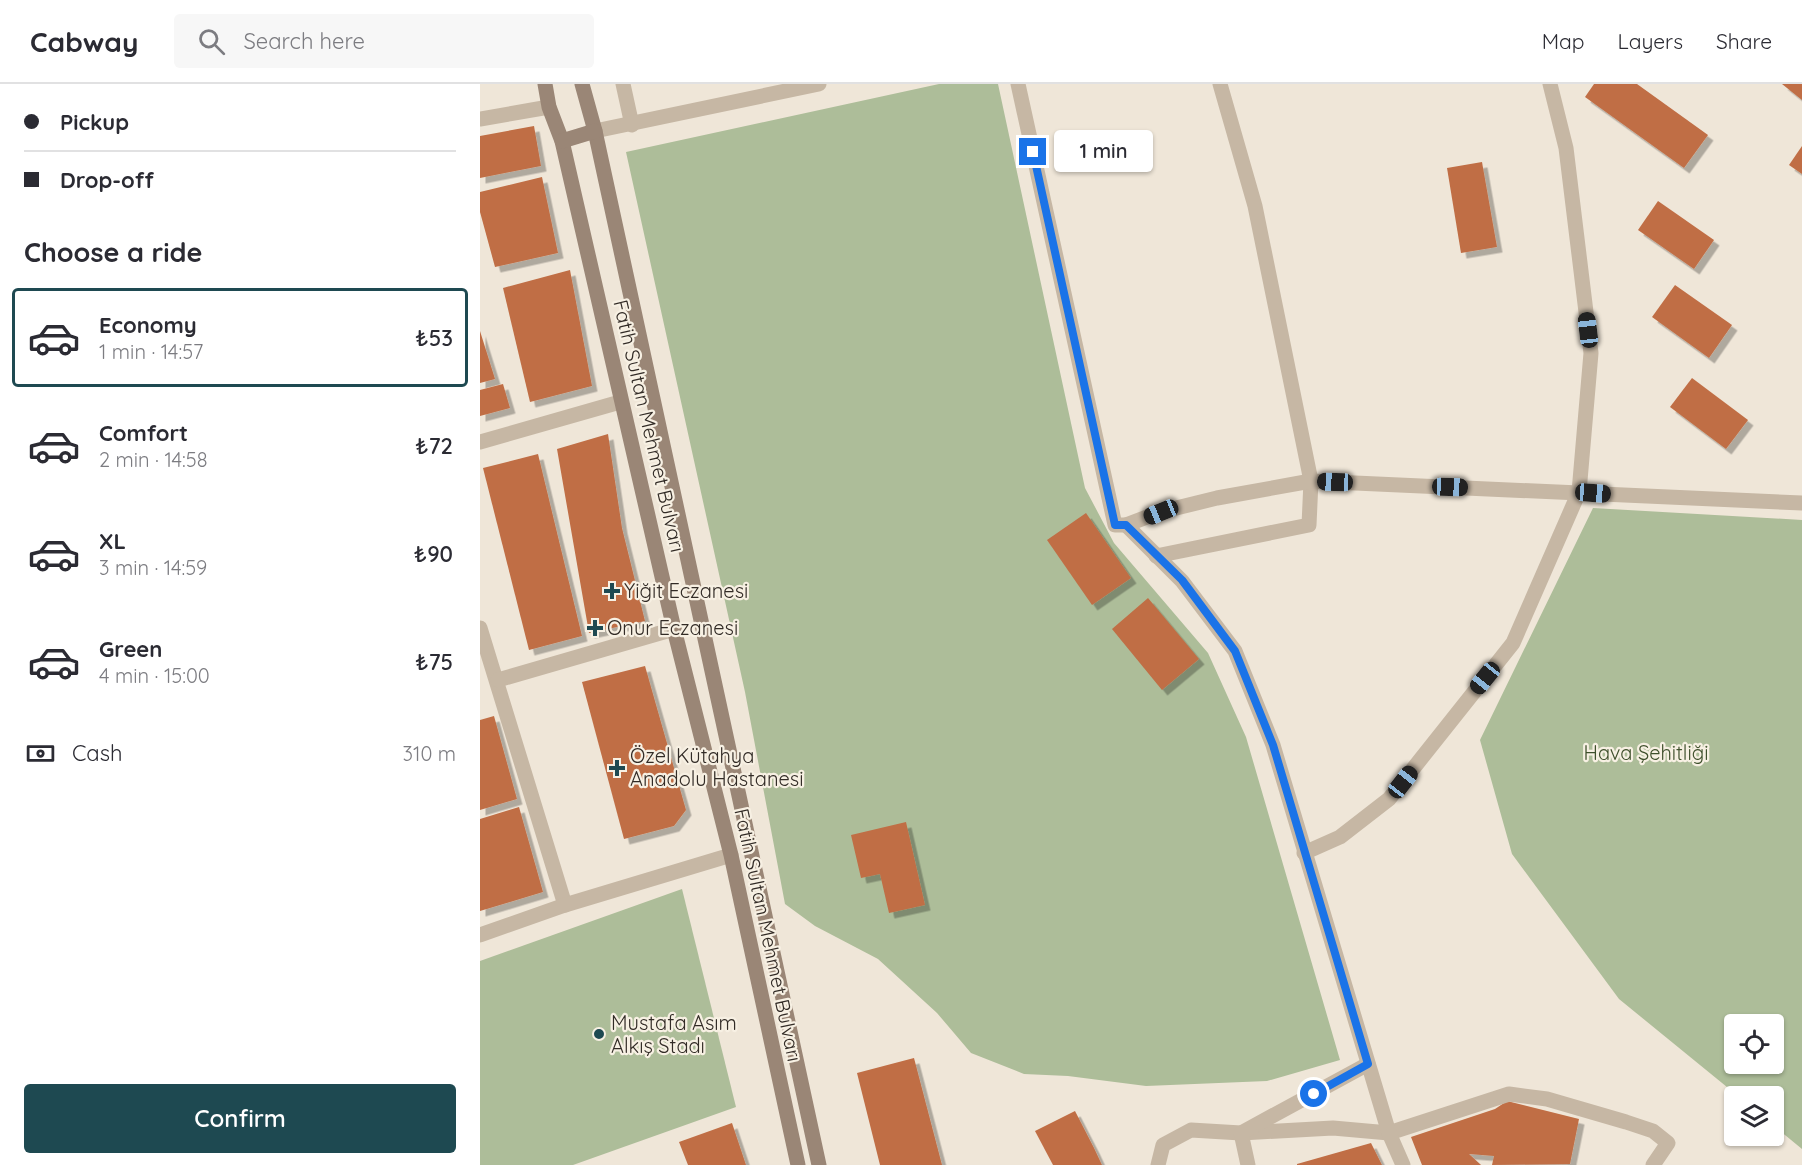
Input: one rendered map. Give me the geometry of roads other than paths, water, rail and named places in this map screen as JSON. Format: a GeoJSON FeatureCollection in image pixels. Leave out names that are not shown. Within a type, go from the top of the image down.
{"type":"FeatureCollection","features":[{"type":"Feature","properties":{"kind":"main road","name":"Fatih Sultan Mehmet Bulvarı"},"geometry":{"type":"LineString","coordinates":[[545,84],[549,107],[562,141],[620,402],[731,855],[798,1165]]}},
{"type":"Feature","properties":{"kind":"main road","name":"Fatih Sultan Mehmet Bulvarı"},"geometry":{"type":"LineString","coordinates":[[582,84],[595,130],[819,1165]]}},
{"type":"Feature","properties":{"kind":"main road"},"geometry":{"type":"LineString","coordinates":[[562,141],[595,130]]}},
{"type":"Feature","properties":{"kind":"street"},"geometry":{"type":"LineString","coordinates":[[623,84],[633,125]]}},
{"type":"Feature","properties":{"kind":"street"},"geometry":{"type":"LineString","coordinates":[[595,130],[633,125],[783,88],[819,84]]}},
{"type":"Feature","properties":{"kind":"street"},"geometry":{"type":"LineString","coordinates":[[1018,84],[1115,525],[1126,525],[1161,512],[1217,498],[1311,481],[1802,504]]}},
{"type":"Feature","properties":{"kind":"street"},"geometry":{"type":"LineString","coordinates":[[1156,556],[1309,525],[1311,481],[1256,206],[1220,84]]}},
{"type":"Feature","properties":{"kind":"street"},"geometry":{"type":"LineString","coordinates":[[1304,853],[1340,837],[1389,799],[1513,643],[1579,492],[1591,353],[1566,148],[1550,84]]}},
{"type":"Feature","properties":{"kind":"street"},"geometry":{"type":"LineString","coordinates":[[480,119],[549,107]]}},
{"type":"Feature","properties":{"kind":"street"},"geometry":{"type":"LineString","coordinates":[[480,442],[620,402]]}},
{"type":"Feature","properties":{"kind":"street"},"geometry":{"type":"LineString","coordinates":[[1126,525],[1182,580],[1235,651],[1273,745],[1389,1133],[1403,1165]]}},
{"type":"Feature","properties":{"kind":"street"},"geometry":{"type":"LineString","coordinates":[[480,628],[485,658],[498,680],[566,905]]}},
{"type":"Feature","properties":{"kind":"street"},"geometry":{"type":"LineString","coordinates":[[498,680],[674,629]]}},
{"type":"Feature","properties":{"kind":"street"},"geometry":{"type":"LineString","coordinates":[[480,935],[566,905],[731,855]]}},
{"type":"Feature","properties":{"kind":"street"},"geometry":{"type":"LineString","coordinates":[[1241,1133],[1368,1064]]}},
{"type":"Feature","properties":{"kind":"street"},"geometry":{"type":"LineString","coordinates":[[1158,1165],[1163,1144],[1191,1130],[1241,1133],[1333,1128],[1389,1133],[1509,1094],[1547,1099],[1653,1131],[1668,1143],[1653,1165]]}},
{"type":"Feature","properties":{"kind":"street"},"geometry":{"type":"LineString","coordinates":[[1241,1133],[1248,1165]]}},
{"type":"Feature","properties":{"kind":"place","name":"Yiğit Eczanesi"},"geometry":{"type":"Point","coordinates":[612,591]}},
{"type":"Feature","properties":{"kind":"place","name":"Onur Eczanesi"},"geometry":{"type":"Point","coordinates":[595,628]}},
{"type":"Feature","properties":{"kind":"place","name":"Özel Kütahya Anadolu Hastanesi"},"geometry":{"type":"Point","coordinates":[617,768]}},
{"type":"Feature","properties":{"kind":"place","name":"Mustafa Asım Alkış Stadı"},"geometry":{"type":"Point","coordinates":[599,1034]}},
{"type":"Feature","properties":{"kind":"park label","name":"Hava Şehitliği"},"geometry":{"type":"Point","coordinates":[1646,753]}}]}
